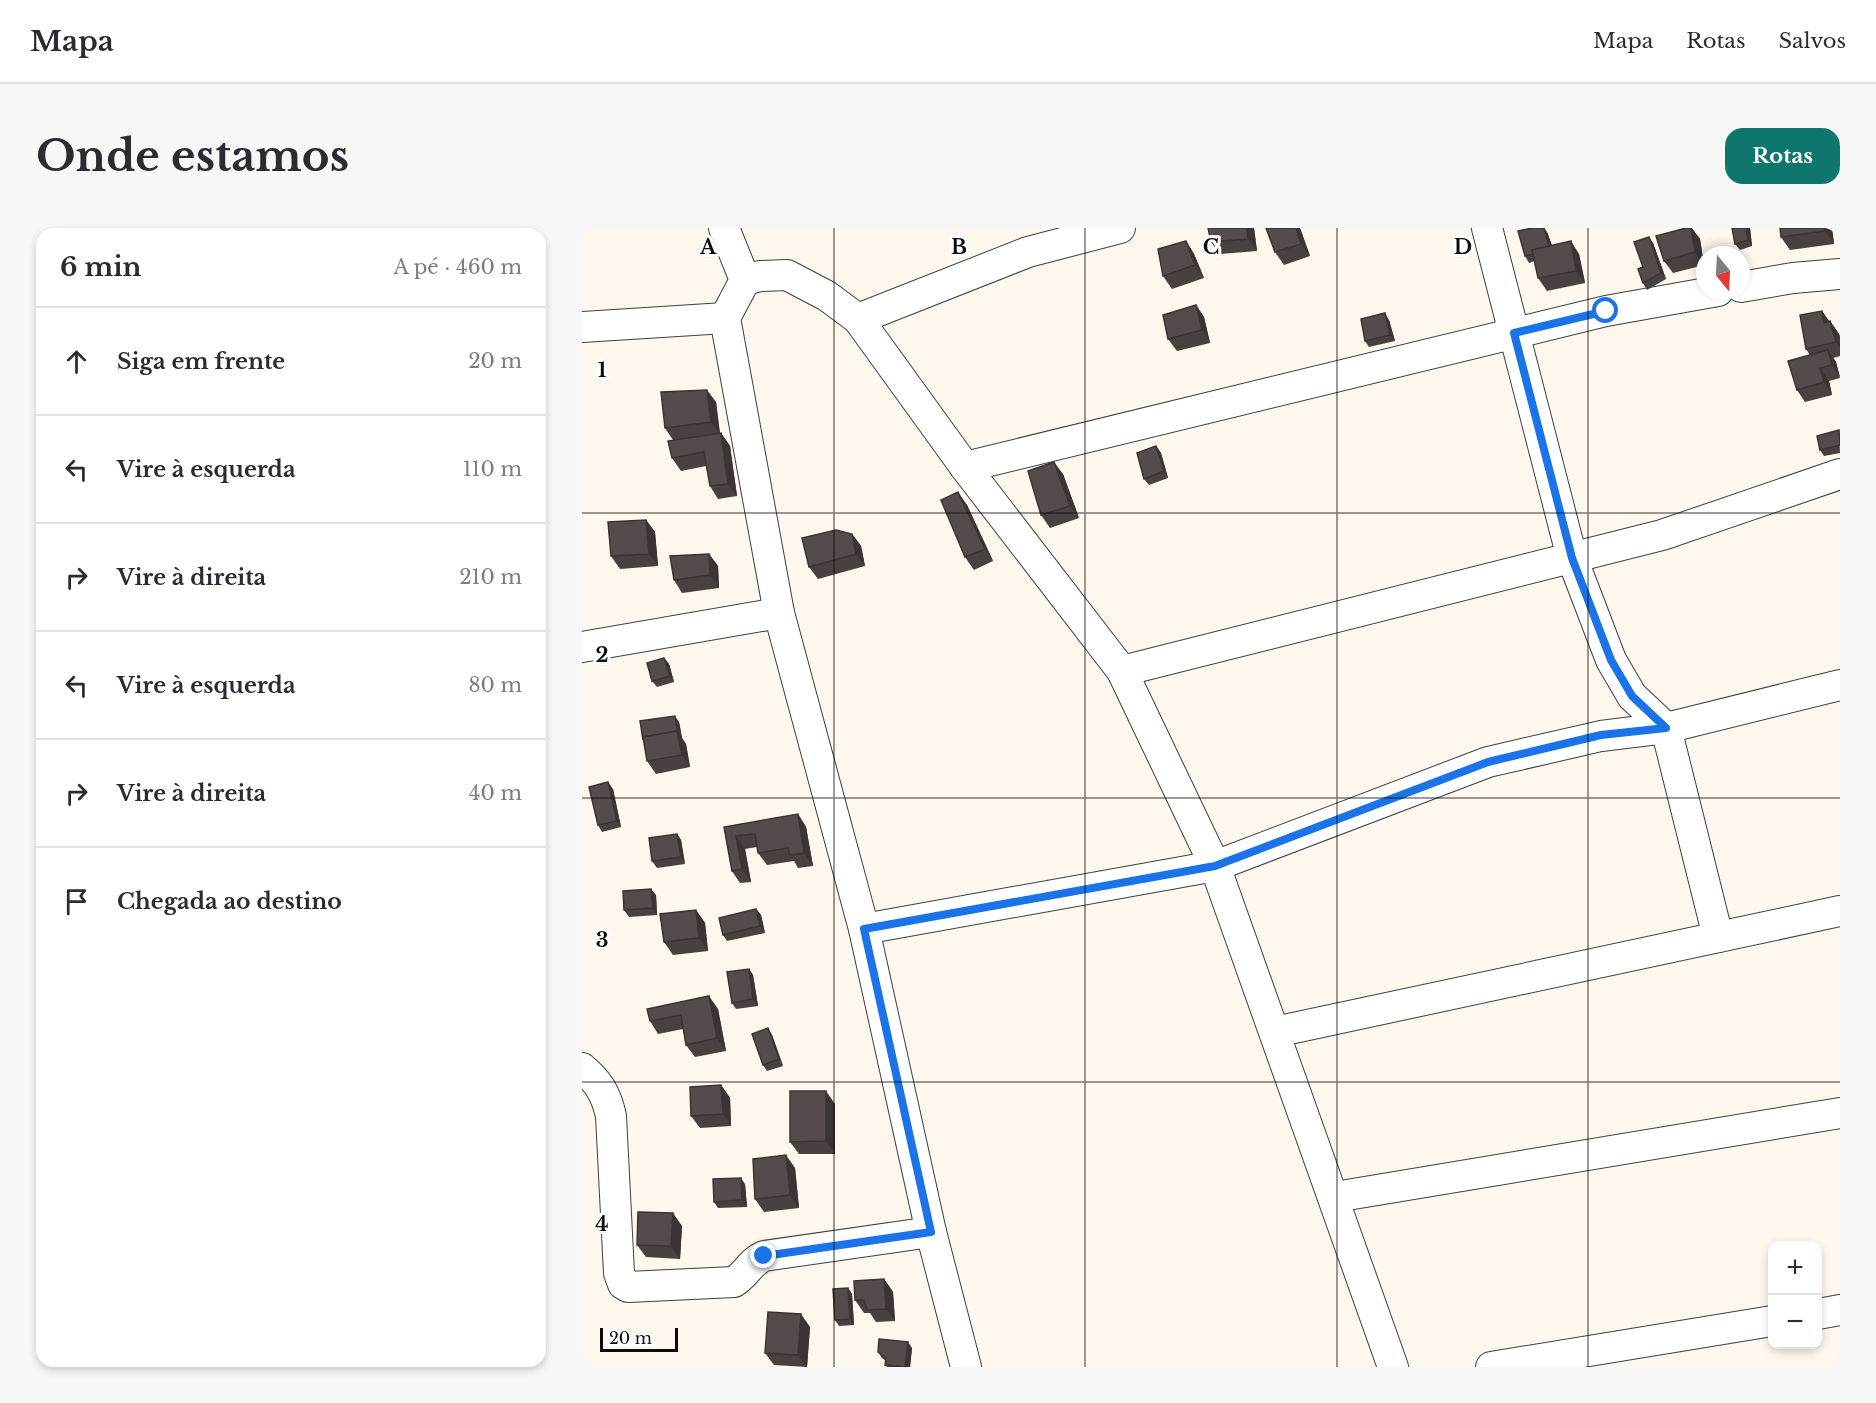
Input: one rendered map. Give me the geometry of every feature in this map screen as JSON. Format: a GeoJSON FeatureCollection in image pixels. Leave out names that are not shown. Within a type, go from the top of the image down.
{"type":"FeatureCollection","features":[{"type":"Feature","properties":{"kind":"street"},"geometry":{"type":"LineString","coordinates":[[724,228],[745,280]]}},
{"type":"Feature","properties":{"kind":"street"},"geometry":{"type":"LineString","coordinates":[[858,320],[1028,252],[1120,228]]}},
{"type":"Feature","properties":{"kind":"street"},"geometry":{"type":"LineString","coordinates":[[1487,228],[1572,558],[1611,660],[1632,696],[1666,728],[1719,937]]}},
{"type":"Feature","properties":{"kind":"street"},"geometry":{"type":"LineString","coordinates":[[1750,285],[1793,278],[1840,274]]}},
{"type":"Feature","properties":{"kind":"street"},"geometry":{"type":"LineString","coordinates":[[966,1367],[931,1232],[864,929],[779,613],[725,318],[745,280],[760,276],[787,275],[827,296],[858,320],[965,467],[1122,671],[1215,866],[1335,1197],[1393,1367]]}},
{"type":"Feature","properties":{"kind":"street"},"geometry":{"type":"LineString","coordinates":[[965,467],[1606,311],[1696,295]]}},
{"type":"Feature","properties":{"kind":"street"},"geometry":{"type":"LineString","coordinates":[[582,327],[725,318]]}},
{"type":"Feature","properties":{"kind":"street"},"geometry":{"type":"LineString","coordinates":[[1122,671],[1662,535],[1840,474]]}},
{"type":"Feature","properties":{"kind":"street"},"geometry":{"type":"LineString","coordinates":[[582,647],[779,613]]}},
{"type":"Feature","properties":{"kind":"street"},"geometry":{"type":"LineString","coordinates":[[864,929],[1215,866],[1488,762],[1601,735],[1666,728],[1840,684]]}},
{"type":"Feature","properties":{"kind":"street"},"geometry":{"type":"LineString","coordinates":[[1275,1032],[1840,911]]}},
{"type":"Feature","properties":{"kind":"street"},"geometry":{"type":"LineString","coordinates":[[582,1068],[597,1081],[607,1098],[611,1116],[619,1274],[623,1284],[628,1287],[734,1282],[741,1278],[753,1260],[764,1256],[931,1232]]}},
{"type":"Feature","properties":{"kind":"street"},"geometry":{"type":"LineString","coordinates":[[1335,1197],[1840,1113]]}},
{"type":"Feature","properties":{"kind":"street"},"geometry":{"type":"LineString","coordinates":[[1822,1313],[1840,1310]]}},
{"type":"Feature","properties":{"kind":"street"},"geometry":{"type":"LineString","coordinates":[[1491,1367],[1768,1322]]}},
{"type":"Feature","properties":{"kind":"building"},"geometry":{"type":"Polygon","coordinates":[[[1208,228],[1247,228],[1248,239],[1211,242],[1208,228]]]}},
{"type":"Feature","properties":{"kind":"building"},"geometry":{"type":"Polygon","coordinates":[[[1266,228],[1296,228],[1301,244],[1275,252],[1266,228]]]}},
{"type":"Feature","properties":{"kind":"building"},"geometry":{"type":"Polygon","coordinates":[[[1544,228],[1549,246],[1532,250],[1533,254],[1525,256],[1518,231],[1544,228]]]}},
{"type":"Feature","properties":{"kind":"building"},"geometry":{"type":"Polygon","coordinates":[[[1691,228],[1695,252],[1664,261],[1656,236],[1691,228]]]}},
{"type":"Feature","properties":{"kind":"building"},"geometry":{"type":"Polygon","coordinates":[[[1732,228],[1746,228],[1748,240],[1735,244],[1732,228]]]}},
{"type":"Feature","properties":{"kind":"building"},"geometry":{"type":"Polygon","coordinates":[[[1780,228],[1824,228],[1825,231],[1781,237],[1780,228]]]}},
{"type":"Feature","properties":{"kind":"building"},"geometry":{"type":"Polygon","coordinates":[[[1649,237],[1661,273],[1643,283],[1638,269],[1643,267],[1634,242],[1649,237]]]}},
{"type":"Feature","properties":{"kind":"building"},"geometry":{"type":"Polygon","coordinates":[[[1186,241],[1195,265],[1163,276],[1158,249],[1186,241]]]}},
{"type":"Feature","properties":{"kind":"building"},"geometry":{"type":"Polygon","coordinates":[[[1571,241],[1576,271],[1538,278],[1532,250],[1571,241]]]}},
{"type":"Feature","properties":{"kind":"building"},"geometry":{"type":"Polygon","coordinates":[[[1196,305],[1202,330],[1168,339],[1163,315],[1196,305]]]}},
{"type":"Feature","properties":{"kind":"building"},"geometry":{"type":"Polygon","coordinates":[[[1822,311],[1824,323],[1830,321],[1836,342],[1806,349],[1800,315],[1822,311]]]}},
{"type":"Feature","properties":{"kind":"building"},"geometry":{"type":"Polygon","coordinates":[[[1385,313],[1390,335],[1365,341],[1361,319],[1385,313]]]}},
{"type":"Feature","properties":{"kind":"building"},"geometry":{"type":"Polygon","coordinates":[[[1828,350],[1832,365],[1820,368],[1824,382],[1797,390],[1788,361],[1828,350]]]}},
{"type":"Feature","properties":{"kind":"building"},"geometry":{"type":"Polygon","coordinates":[[[707,390],[711,422],[665,428],[661,392],[707,390]]]}},
{"type":"Feature","properties":{"kind":"building"},"geometry":{"type":"Polygon","coordinates":[[[1839,430],[1840,445],[1820,450],[1817,436],[1839,430]]]}},
{"type":"Feature","properties":{"kind":"building"},"geometry":{"type":"Polygon","coordinates":[[[721,433],[728,484],[710,486],[704,452],[672,458],[668,441],[721,433]]]}},
{"type":"Feature","properties":{"kind":"building"},"geometry":{"type":"Polygon","coordinates":[[[1156,446],[1164,471],[1144,479],[1137,453],[1156,446]]]}},
{"type":"Feature","properties":{"kind":"building"},"geometry":{"type":"Polygon","coordinates":[[[1054,462],[1070,506],[1041,515],[1028,471],[1054,462]]]}},
{"type":"Feature","properties":{"kind":"building"},"geometry":{"type":"Polygon","coordinates":[[[958,492],[985,549],[965,557],[941,500],[958,492]]]}},
{"type":"Feature","properties":{"kind":"building"},"geometry":{"type":"Polygon","coordinates":[[[646,520],[649,554],[611,556],[608,522],[646,520]]]}},
{"type":"Feature","properties":{"kind":"building"},"geometry":{"type":"Polygon","coordinates":[[[836,530],[852,534],[856,554],[809,567],[802,538],[836,530]]]}},
{"type":"Feature","properties":{"kind":"building"},"geometry":{"type":"Polygon","coordinates":[[[709,554],[710,575],[674,580],[670,556],[709,554]]]}},
{"type":"Feature","properties":{"kind":"building"},"geometry":{"type":"Polygon","coordinates":[[[664,658],[670,676],[652,681],[647,663],[664,658]]]}},
{"type":"Feature","properties":{"kind":"building"},"geometry":{"type":"Polygon","coordinates":[[[675,716],[678,735],[677,731],[643,737],[643,740],[640,721],[675,716]]]}},
{"type":"Feature","properties":{"kind":"building"},"geometry":{"type":"Polygon","coordinates":[[[677,731],[682,755],[647,761],[643,737],[677,731]]]}},
{"type":"Feature","properties":{"kind":"building"},"geometry":{"type":"Polygon","coordinates":[[[608,782],[617,821],[598,825],[589,787],[608,782]]]}},
{"type":"Feature","properties":{"kind":"building"},"geometry":{"type":"Polygon","coordinates":[[[798,814],[804,853],[790,855],[788,848],[758,853],[755,834],[736,836],[742,869],[732,871],[724,827],[798,814]]]}},
{"type":"Feature","properties":{"kind":"building"},"geometry":{"type":"Polygon","coordinates":[[[677,834],[681,857],[652,861],[649,838],[677,834]]]}},
{"type":"Feature","properties":{"kind":"building"},"geometry":{"type":"Polygon","coordinates":[[[651,889],[653,908],[624,910],[623,891],[651,889]]]}},
{"type":"Feature","properties":{"kind":"building"},"geometry":{"type":"Polygon","coordinates":[[[756,909],[760,926],[723,935],[719,918],[756,909]]]}},
{"type":"Feature","properties":{"kind":"building"},"geometry":{"type":"Polygon","coordinates":[[[696,910],[699,938],[664,942],[660,914],[696,910]]]}},
{"type":"Feature","properties":{"kind":"building"},"geometry":{"type":"Polygon","coordinates":[[[749,969],[753,999],[732,1003],[727,972],[749,969]]]}},
{"type":"Feature","properties":{"kind":"building"},"geometry":{"type":"Polygon","coordinates":[[[709,996],[717,1038],[686,1045],[681,1015],[650,1021],[647,1009],[709,996]]]}},
{"type":"Feature","properties":{"kind":"building"},"geometry":{"type":"Polygon","coordinates":[[[768,1028],[779,1059],[763,1065],[752,1034],[768,1028]]]}},
{"type":"Feature","properties":{"kind":"building"},"geometry":{"type":"Polygon","coordinates":[[[721,1085],[723,1114],[691,1116],[690,1087],[721,1085]]]}},
{"type":"Feature","properties":{"kind":"building"},"geometry":{"type":"Polygon","coordinates":[[[790,1091],[826,1091],[826,1141],[790,1142],[790,1091]]]}},
{"type":"Feature","properties":{"kind":"building"},"geometry":{"type":"Polygon","coordinates":[[[786,1155],[790,1195],[755,1199],[753,1159],[786,1155]]]}},
{"type":"Feature","properties":{"kind":"building"},"geometry":{"type":"Polygon","coordinates":[[[741,1178],[742,1200],[714,1202],[713,1179],[741,1178]]]}},
{"type":"Feature","properties":{"kind":"building"},"geometry":{"type":"Polygon","coordinates":[[[638,1212],[673,1213],[671,1246],[637,1245],[638,1212]]]}},
{"type":"Feature","properties":{"kind":"building"},"geometry":{"type":"Polygon","coordinates":[[[884,1279],[886,1309],[867,1310],[864,1300],[855,1300],[854,1281],[884,1279]]]}},
{"type":"Feature","properties":{"kind":"building"},"geometry":{"type":"Polygon","coordinates":[[[848,1288],[850,1319],[835,1320],[833,1289],[848,1288]]]}},
{"type":"Feature","properties":{"kind":"building"},"geometry":{"type":"Polygon","coordinates":[[[768,1312],[801,1314],[798,1355],[765,1353],[768,1312]]]}},
{"type":"Feature","properties":{"kind":"building"},"geometry":{"type":"Polygon","coordinates":[[[879,1339],[908,1342],[905,1367],[885,1365],[886,1358],[878,1352],[879,1339]]]}},
{"type":"Feature","properties":{"kind":"route"},"geometry":{"type":"LineString","coordinates":[[764,1256],[931,1232],[864,929],[1215,866],[1488,762],[1601,735],[1666,728],[1632,696],[1611,660],[1572,558],[1514,333],[1606,311]]}}]}
